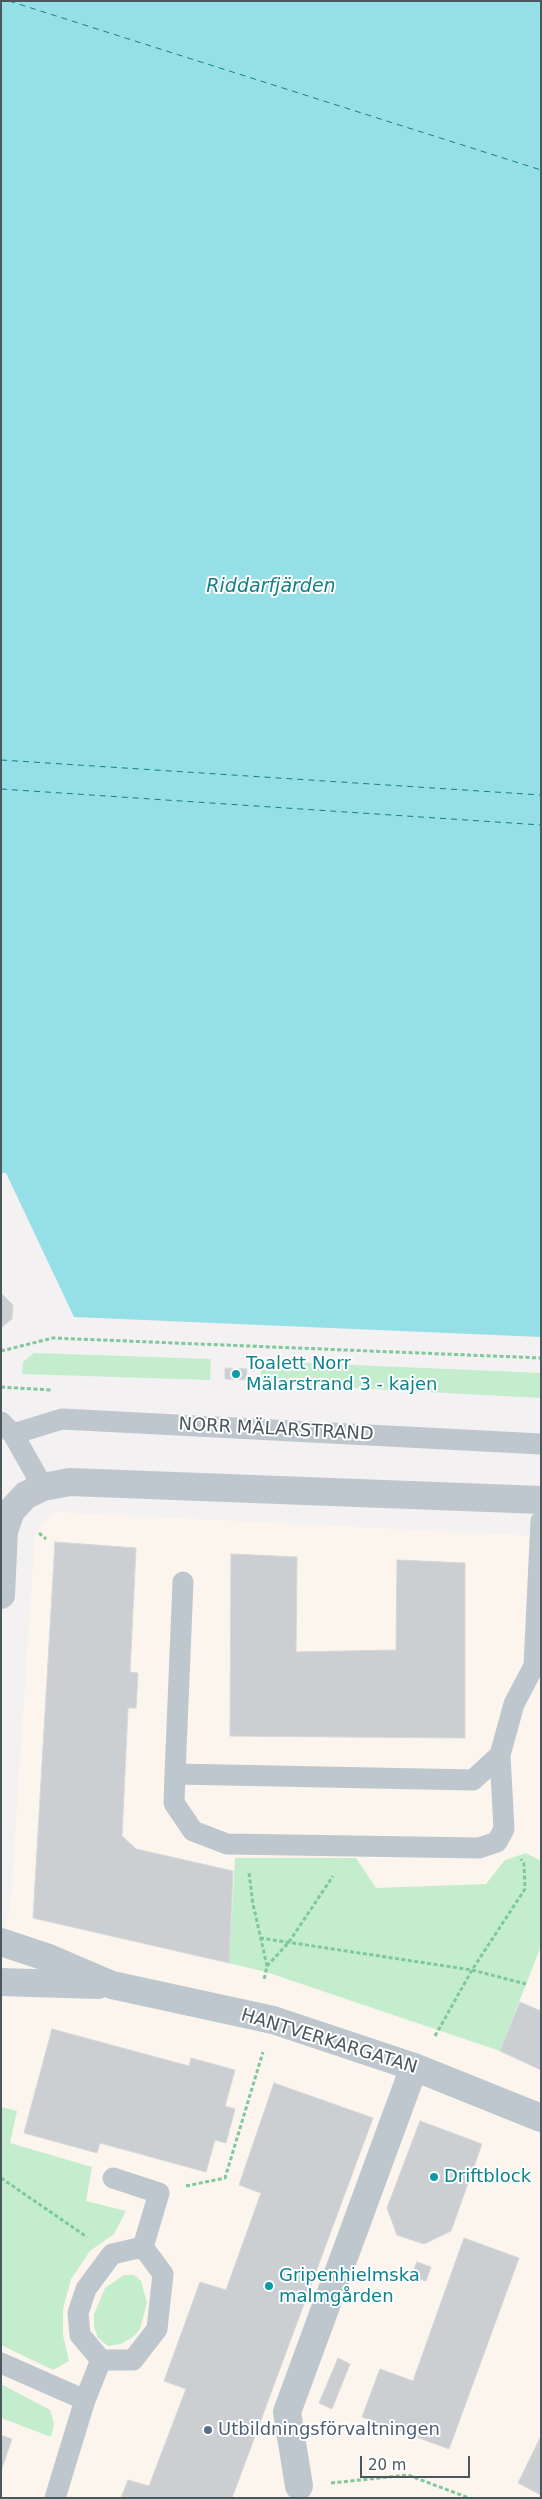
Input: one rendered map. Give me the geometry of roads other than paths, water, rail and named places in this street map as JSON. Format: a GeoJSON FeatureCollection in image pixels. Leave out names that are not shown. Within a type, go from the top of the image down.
{"type":"FeatureCollection","features":[{"type":"Feature","properties":{"kind":"street"},"geometry":{"type":"LineString","coordinates":[[1,1595],[4,1531],[11,1511],[35,1491],[70,1482],[541,1500]]}},
{"type":"Feature","properties":{"kind":"street","name":"HANTVERKARGATAN"},"geometry":{"type":"LineString","coordinates":[[1,1942],[49,1958],[112,1985]]}},
{"type":"Feature","properties":{"kind":"street","name":"HANTVERKARGATAN"},"geometry":{"type":"LineString","coordinates":[[1,1982],[112,1985],[273,2020],[414,2067],[541,2118]]}},
{"type":"Feature","properties":{"kind":"street"},"geometry":{"type":"LineString","coordinates":[[299,2486],[287,2412],[414,2067]]}},
{"type":"Feature","properties":{"kind":"lane","name":"NORR MÄLARSTRAND"},"geometry":{"type":"LineString","coordinates":[[7,1428],[62,1419],[541,1444]]}},
{"type":"Feature","properties":{"kind":"lane"},"geometry":{"type":"LineString","coordinates":[[7,1428],[35,1491]]}},
{"type":"Feature","properties":{"kind":"lane"},"geometry":{"type":"LineString","coordinates":[[183,1582],[174,1803],[193,1831],[227,1844],[479,1848],[497,1842],[504,1829],[500,1755],[514,1704],[537,1666],[541,1521]]}},
{"type":"Feature","properties":{"kind":"lane"},"geometry":{"type":"LineString","coordinates":[[175,1774],[473,1780],[500,1755]]}},
{"type":"Feature","properties":{"kind":"lane"},"geometry":{"type":"LineString","coordinates":[[113,2178],[159,2193],[143,2247]]}},
{"type":"Feature","properties":{"kind":"lane"},"geometry":{"type":"LineString","coordinates":[[143,2247],[163,2274],[158,2329],[133,2360],[101,2360],[80,2336],[78,2313],[86,2289],[112,2254],[143,2247]]}},
{"type":"Feature","properties":{"kind":"lane"},"geometry":{"type":"LineString","coordinates":[[55,2498],[85,2400],[101,2360]]}},
{"type":"Feature","properties":{"kind":"lane"},"geometry":{"type":"LineString","coordinates":[[1,2362],[85,2400]]}},
{"type":"Feature","properties":{"kind":"water","name":"Riddarfjärden"},"geometry":{"type":"Polygon","coordinates":[[[1,1],[541,1],[541,1337],[74,1317],[6,1173],[1,1173],[1,1]]]}},
{"type":"Feature","properties":{"kind":"place","name":"Toalett Norr Mälarstrand 3 - kajen"},"geometry":{"type":"Point","coordinates":[236,1374]}},
{"type":"Feature","properties":{"kind":"place","name":"Driftblock"},"geometry":{"type":"Point","coordinates":[434,2177]}},
{"type":"Feature","properties":{"kind":"place","name":"Gripenhielmska malmgården"},"geometry":{"type":"Point","coordinates":[269,2286]}},
{"type":"Feature","properties":{"kind":"place","name":"Utbildningsförvaltningen"},"geometry":{"type":"Point","coordinates":[208,2430]}}]}
